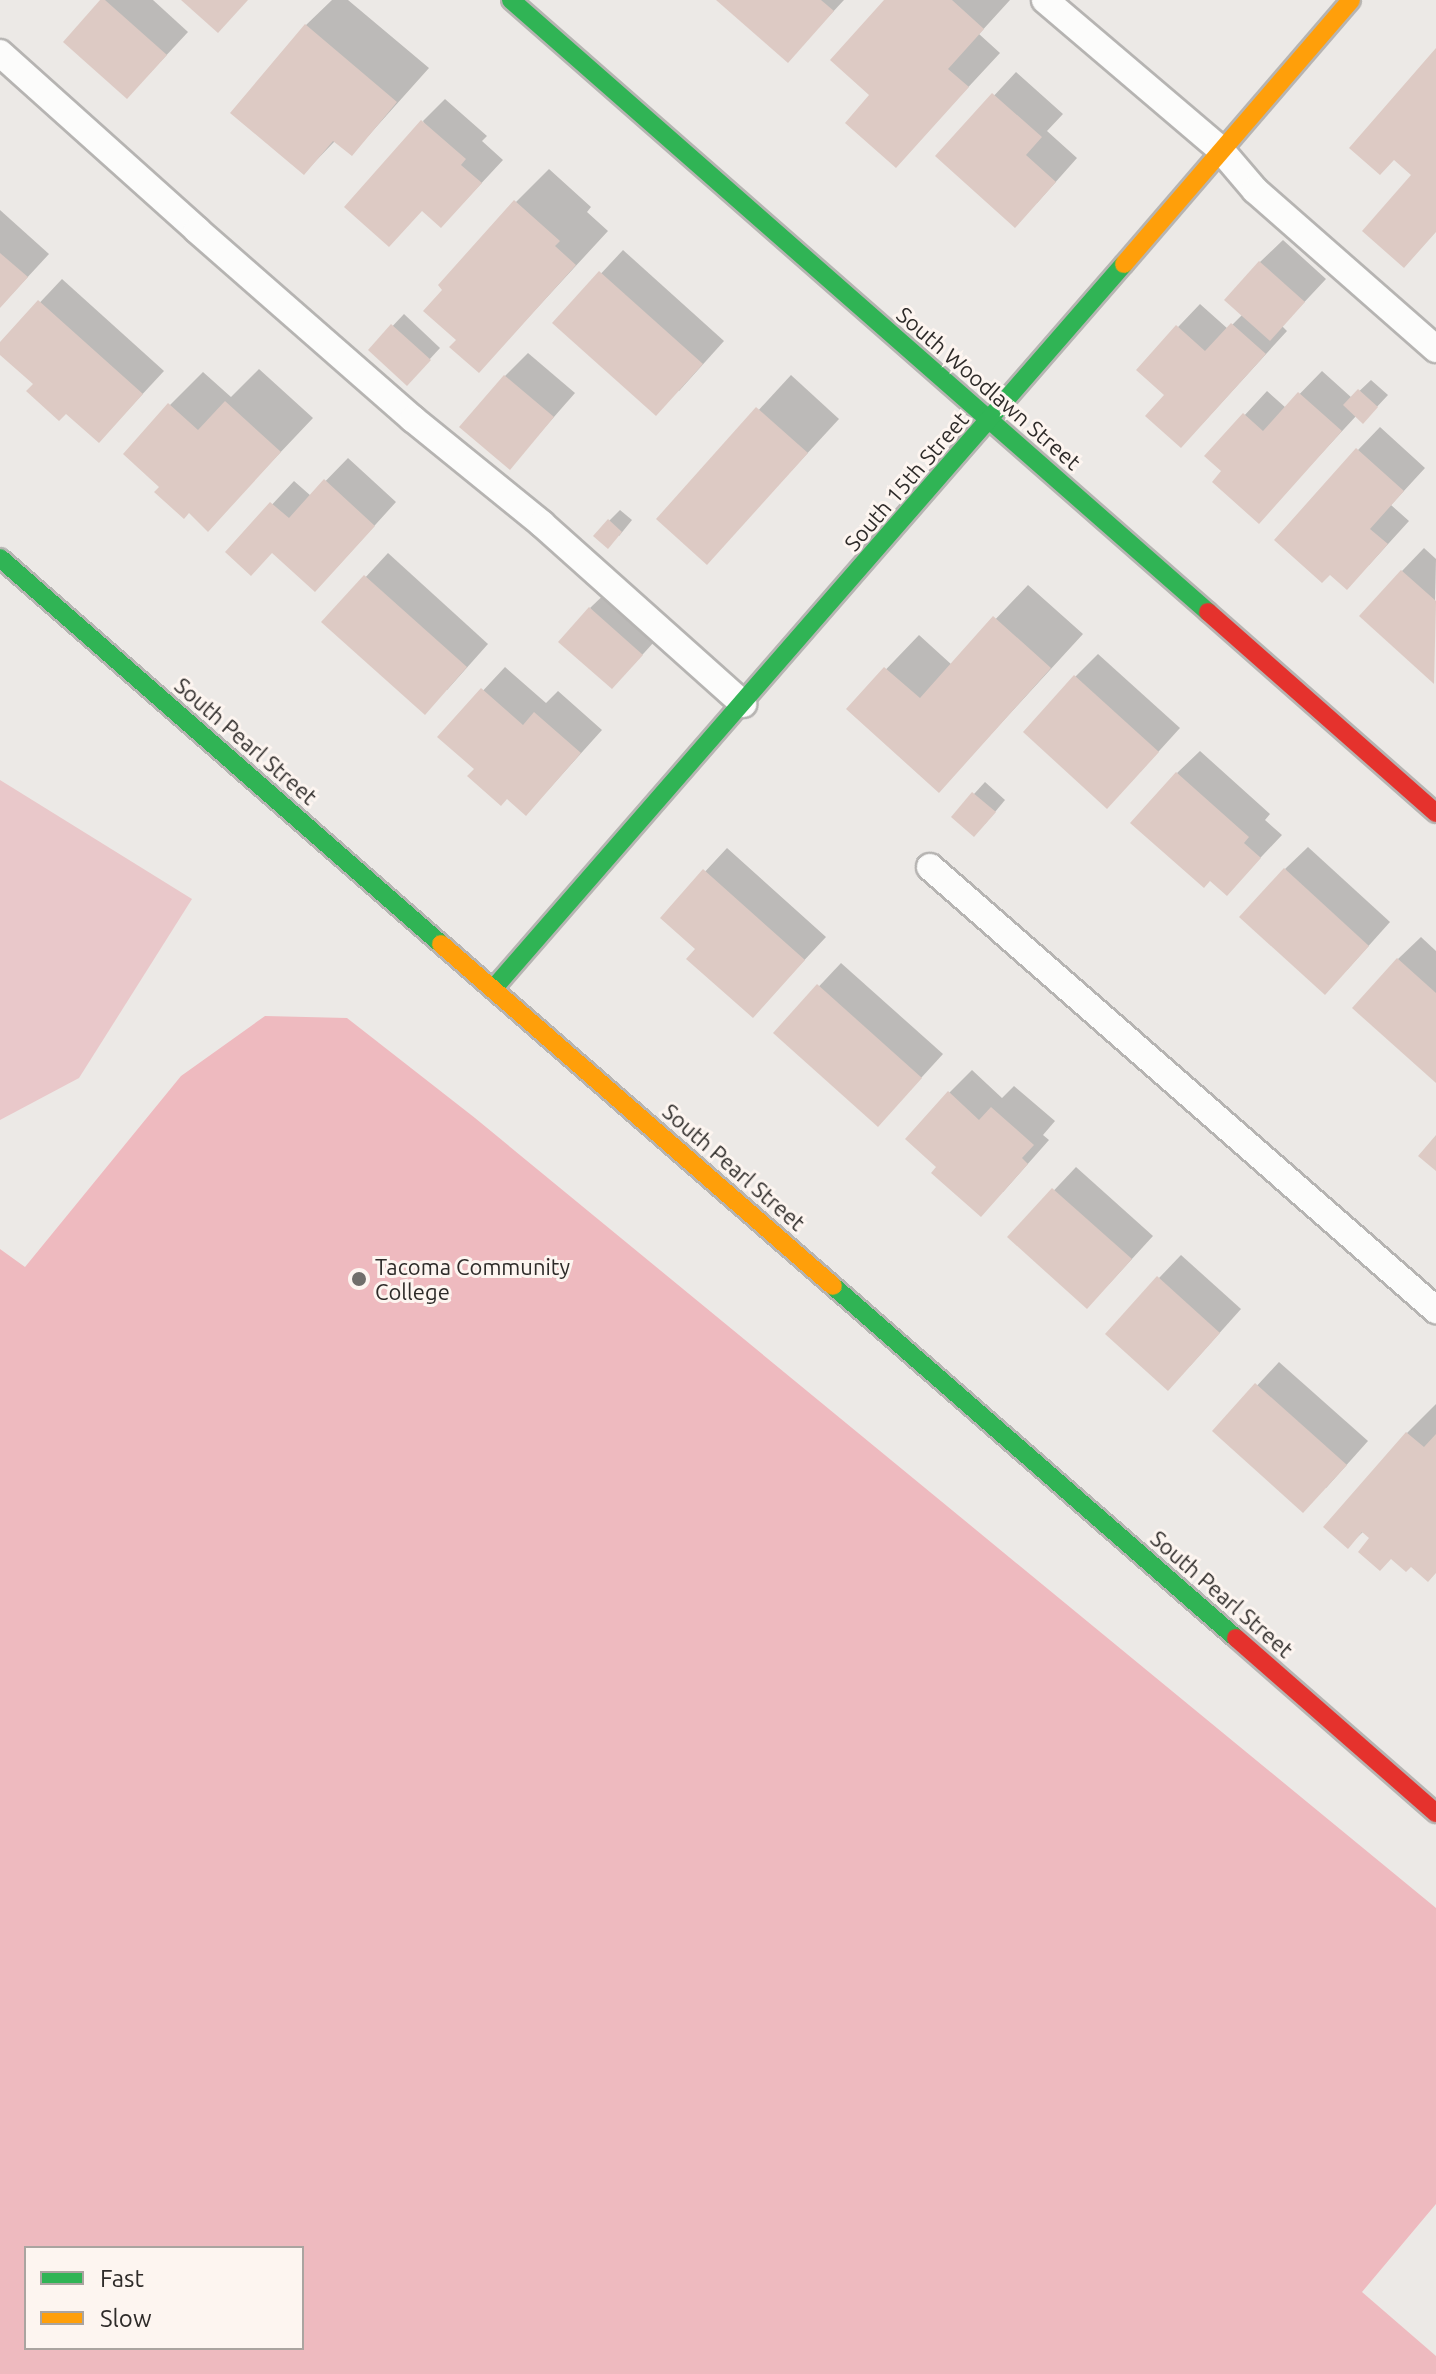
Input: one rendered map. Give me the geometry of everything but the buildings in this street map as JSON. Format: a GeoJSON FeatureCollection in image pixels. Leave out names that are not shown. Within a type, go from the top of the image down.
{"type":"FeatureCollection","features":[{"type":"Feature","properties":{"kind":"street","name":"South Woodlawn Street"},"geometry":{"type":"LineString","coordinates":[[511,0],[1436,813]]}},
{"type":"Feature","properties":{"kind":"street","name":"South 15th Street"},"geometry":{"type":"LineString","coordinates":[[493,989],[990,421],[1220,149],[1351,0]]}},
{"type":"Feature","properties":{"kind":"street","name":"South Pearl Street"},"geometry":{"type":"LineString","coordinates":[[0,558],[1436,1813]]}},
{"type":"Feature","properties":{"kind":"lane"},"geometry":{"type":"LineString","coordinates":[[1045,0],[1220,149],[1255,190],[1436,349]]}},
{"type":"Feature","properties":{"kind":"lane"},"geometry":{"type":"LineString","coordinates":[[0,53],[197,230],[413,419],[542,524],[743,704]]}},
{"type":"Feature","properties":{"kind":"lane"},"geometry":{"type":"LineString","coordinates":[[930,867],[1436,1310]]}},
{"type":"Feature","properties":{"kind":"shaded area"},"geometry":{"type":"Polygon","coordinates":[[[0,780],[192,899],[79,1078],[0,1120],[0,780]]]}},
{"type":"Feature","properties":{"kind":"shaded area","name":"Tacoma Community College"},"geometry":{"type":"Polygon","coordinates":[[[265,1016],[347,1018],[475,1118],[1436,1908],[1436,2204],[1362,2292],[1436,2356],[1436,2374],[0,2374],[0,1249],[25,1267],[181,1076],[265,1016]]]}},
{"type":"Feature","properties":{"kind":"traffic: fast"},"geometry":{"type":"LineString","coordinates":[[511,0],[1208,612]]}},
{"type":"Feature","properties":{"kind":"traffic: fast"},"geometry":{"type":"LineString","coordinates":[[493,989],[1124,264]]}},
{"type":"Feature","properties":{"kind":"traffic: fast"},"geometry":{"type":"LineString","coordinates":[[0,558],[441,944]]}},
{"type":"Feature","properties":{"kind":"traffic: fast"},"geometry":{"type":"LineString","coordinates":[[833,1286],[1236,1638]]}},
{"type":"Feature","properties":{"kind":"traffic: slow"},"geometry":{"type":"LineString","coordinates":[[1124,264],[1351,0]]}},
{"type":"Feature","properties":{"kind":"traffic: slow"},"geometry":{"type":"LineString","coordinates":[[441,944],[833,1286]]}},
{"type":"Feature","properties":{"kind":"traffic: jam"},"geometry":{"type":"LineString","coordinates":[[1208,612],[1436,813]]}},
{"type":"Feature","properties":{"kind":"traffic: jam"},"geometry":{"type":"LineString","coordinates":[[1236,1638],[1436,1813]]}},
{"type":"Feature","properties":{"kind":"place","name":"Tacoma Community College"},"geometry":{"type":"Point","coordinates":[359,1279]}}]}
